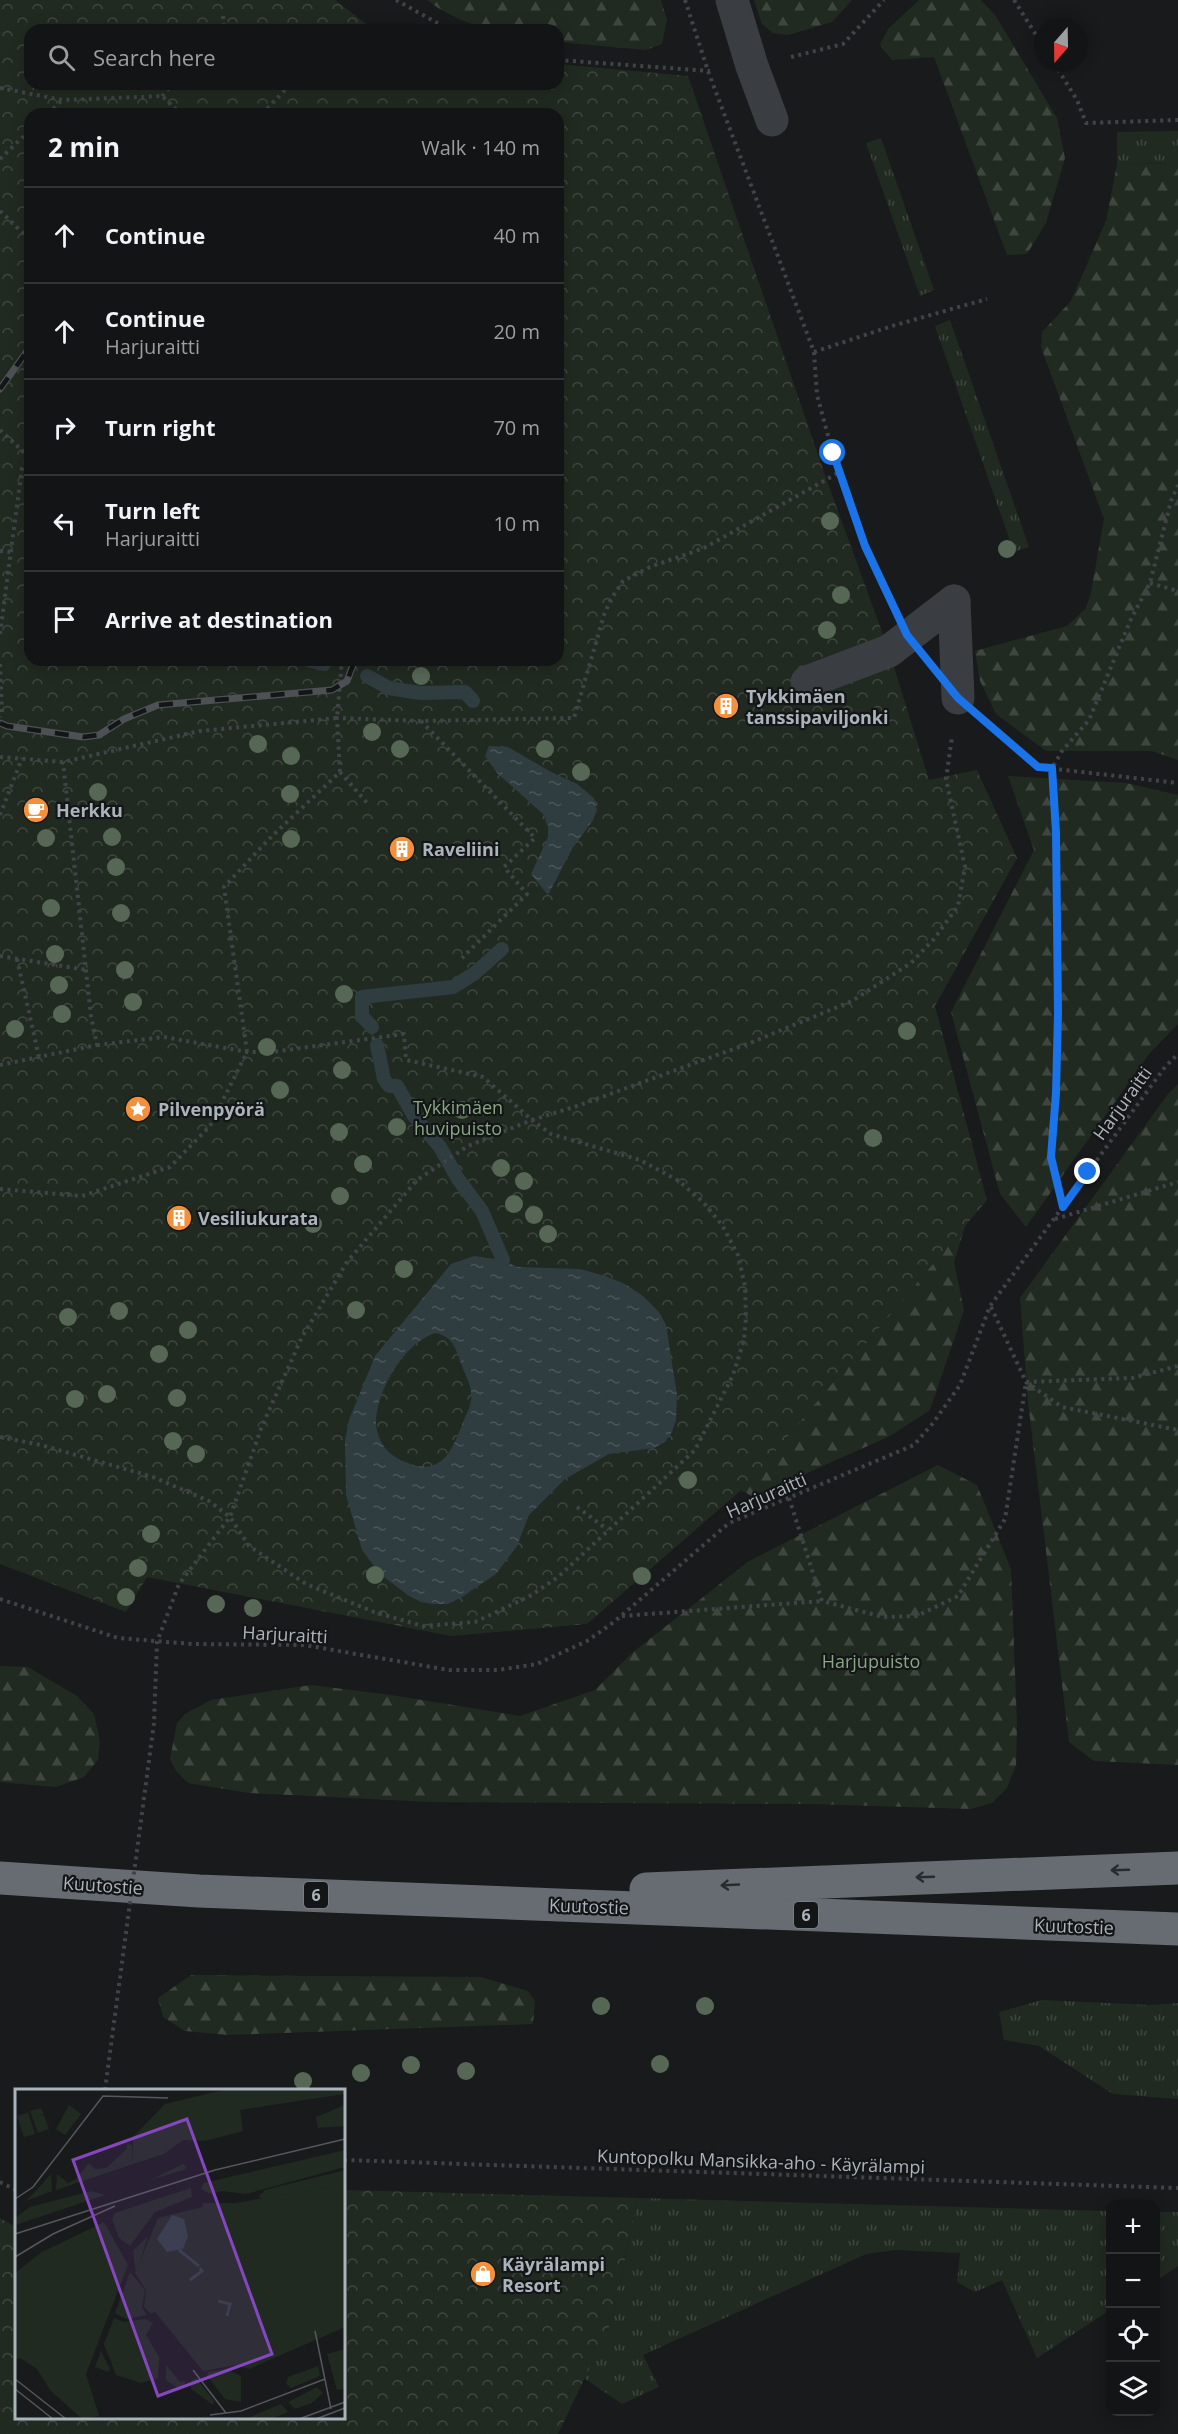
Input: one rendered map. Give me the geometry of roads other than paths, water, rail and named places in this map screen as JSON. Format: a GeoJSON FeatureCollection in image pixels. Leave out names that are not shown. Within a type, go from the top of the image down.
{"type":"FeatureCollection","features":[{"type":"Feature","properties":{"kind":"highway"},"geometry":{"type":"LineString","coordinates":[[433,1900],[801,1882],[1178,1868]]}},
{"type":"Feature","properties":{"kind":"highway","name":"Kuutostie"},"geometry":{"type":"LineString","coordinates":[[0,1878],[199,1891],[1178,1929]]}},
{"type":"Feature","properties":{"kind":"street"},"geometry":{"type":"LineString","coordinates":[[732,0],[752,66],[772,120]]}},
{"type":"Feature","properties":{"kind":"street"},"geometry":{"type":"LineString","coordinates":[[807,682],[889,651],[954,601],[958,698]]}},
{"type":"Feature","properties":{"kind":"water"},"geometry":{"type":"Polygon","coordinates":[[[489,746],[508,747],[577,784],[594,798],[597,810],[593,820],[572,849],[548,895],[531,874],[548,837],[548,827],[543,814],[497,773],[485,756],[489,746]]]}},
{"type":"Feature","properties":{"kind":"water"},"geometry":{"type":"Polygon","coordinates":[[[474,1256],[503,1260],[517,1267],[580,1269],[625,1284],[643,1296],[659,1312],[666,1325],[677,1395],[676,1420],[665,1442],[654,1448],[609,1454],[565,1479],[529,1515],[517,1546],[496,1574],[448,1604],[433,1604],[421,1602],[409,1596],[380,1574],[362,1550],[346,1495],[345,1441],[349,1420],[375,1356],[451,1264],[474,1256]],[[436,1333],[425,1338],[403,1357],[387,1383],[377,1411],[377,1430],[385,1448],[398,1459],[420,1466],[430,1466],[445,1458],[455,1442],[471,1400],[470,1387],[456,1350],[451,1341],[436,1333]]]}},
{"type":"Feature","properties":{"kind":"waterway"},"geometry":{"type":"LineString","coordinates":[[367,676],[389,688],[420,693],[465,692],[473,701]]}},
{"type":"Feature","properties":{"kind":"waterway"},"geometry":{"type":"LineString","coordinates":[[372,1027],[362,1016],[362,997],[453,987],[475,973],[502,949]]}},
{"type":"Feature","properties":{"kind":"waterway"},"geometry":{"type":"LineString","coordinates":[[377,1045],[384,1079],[389,1086],[397,1086],[414,1116],[440,1147],[458,1179],[482,1211],[503,1260]]}},
{"type":"Feature","properties":{"kind":"railway"},"geometry":{"type":"LineString","coordinates":[[0,389],[24,355]]}},
{"type":"Feature","properties":{"kind":"railway"},"geometry":{"type":"LineString","coordinates":[[0,723],[83,737],[99,735],[124,719],[158,705],[332,690],[347,681],[353,666]]}},
{"type":"Feature","properties":{"kind":"place","name":"Tykkimäen tanssipaviljonki"},"geometry":{"type":"Point","coordinates":[726,706]}},
{"type":"Feature","properties":{"kind":"place","name":"Herkku"},"geometry":{"type":"Point","coordinates":[36,810]}},
{"type":"Feature","properties":{"kind":"place","name":"Raveliini"},"geometry":{"type":"Point","coordinates":[402,849]}},
{"type":"Feature","properties":{"kind":"place","name":"Pilvenpyörä"},"geometry":{"type":"Point","coordinates":[138,1109]}},
{"type":"Feature","properties":{"kind":"place","name":"Vesiliukurata"},"geometry":{"type":"Point","coordinates":[179,1218]}},
{"type":"Feature","properties":{"kind":"place","name":"Käyrälampi Resort"},"geometry":{"type":"Point","coordinates":[483,2274]}},
{"type":"Feature","properties":{"kind":"park label","name":"Tykkimäen huvipuisto"},"geometry":{"type":"Point","coordinates":[458,1117]}},
{"type":"Feature","properties":{"kind":"park label","name":"Harjupuisto"},"geometry":{"type":"Point","coordinates":[871,1661]}}]}
